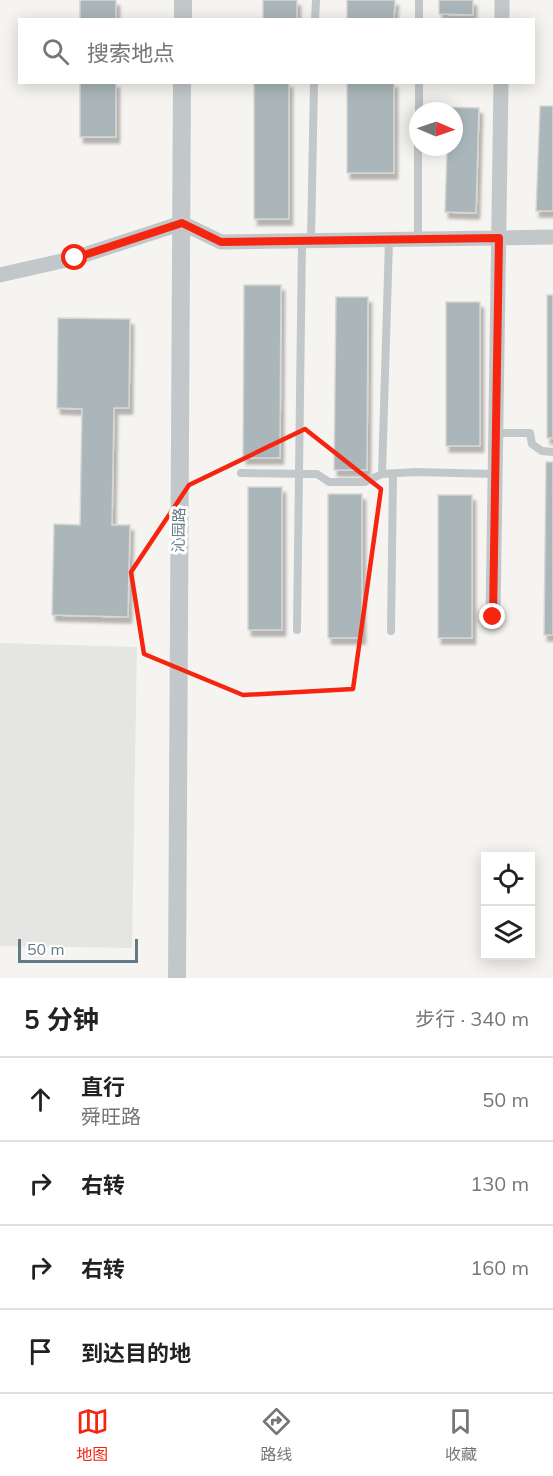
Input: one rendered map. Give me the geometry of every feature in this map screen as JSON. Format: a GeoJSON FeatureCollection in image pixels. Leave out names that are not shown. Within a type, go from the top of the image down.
{"type":"FeatureCollection","features":[{"type":"Feature","properties":{"kind":"street"},"geometry":{"type":"LineString","coordinates":[[183,0],[183,18]]}},
{"type":"Feature","properties":{"kind":"street"},"geometry":{"type":"LineString","coordinates":[[502,0],[502,18]]}},
{"type":"Feature","properties":{"kind":"street","name":"沁园路"},"geometry":{"type":"LineString","coordinates":[[177,978],[182,84]]}},
{"type":"Feature","properties":{"kind":"street"},"geometry":{"type":"LineString","coordinates":[[493,617],[501,84]]}},
{"type":"Feature","properties":{"kind":"street"},"geometry":{"type":"LineString","coordinates":[[0,276],[75,258],[182,223],[221,242],[553,237]]}},
{"type":"Feature","properties":{"kind":"lane"},"geometry":{"type":"LineString","coordinates":[[315,18],[316,0]]}},
{"type":"Feature","properties":{"kind":"lane"},"geometry":{"type":"LineString","coordinates":[[419,0],[419,18]]}},
{"type":"Feature","properties":{"kind":"lane"},"geometry":{"type":"LineString","coordinates":[[297,630],[299,474],[314,84]]}},
{"type":"Feature","properties":{"kind":"lane"},"geometry":{"type":"LineString","coordinates":[[418,102],[419,84]]}},
{"type":"Feature","properties":{"kind":"lane"},"geometry":{"type":"LineString","coordinates":[[418,156],[418,239]]}},
{"type":"Feature","properties":{"kind":"lane"},"geometry":{"type":"LineString","coordinates":[[382,474],[388,240]]}},
{"type":"Feature","properties":{"kind":"lane"},"geometry":{"type":"LineString","coordinates":[[496,433],[530,434],[532,444],[542,451],[553,452]]}},
{"type":"Feature","properties":{"kind":"lane"},"geometry":{"type":"LineString","coordinates":[[241,473],[317,474],[329,482],[365,482],[382,474],[495,474]]}},
{"type":"Feature","properties":{"kind":"lane"},"geometry":{"type":"LineString","coordinates":[[391,631],[393,474]]}},
{"type":"Feature","properties":{"kind":"highlighted area"},"geometry":{"type":"Polygon","coordinates":[[[305,429],[381,489],[353,689],[243,695],[144,654],[131,572],[189,485],[305,429]]]}},
{"type":"Feature","properties":{"kind":"shaded area"},"geometry":{"type":"Polygon","coordinates":[[[0,643],[137,647],[132,948],[0,946],[0,643]]]}},
{"type":"Feature","properties":{"kind":"building"},"geometry":{"type":"Polygon","coordinates":[[[80,0],[116,0],[116,18],[80,18],[80,0]]]}},
{"type":"Feature","properties":{"kind":"building"},"geometry":{"type":"Polygon","coordinates":[[[263,0],[297,0],[297,18],[263,18],[263,0]]]}},
{"type":"Feature","properties":{"kind":"building"},"geometry":{"type":"Polygon","coordinates":[[[347,0],[395,0],[394,18],[347,18],[347,0]]]}},
{"type":"Feature","properties":{"kind":"building"},"geometry":{"type":"Polygon","coordinates":[[[439,0],[473,0],[473,15],[439,14],[439,0]]]}},
{"type":"Feature","properties":{"kind":"building"},"geometry":{"type":"Polygon","coordinates":[[[80,84],[116,84],[116,137],[80,137],[80,84]]]}},
{"type":"Feature","properties":{"kind":"building"},"geometry":{"type":"Polygon","coordinates":[[[254,84],[289,84],[289,219],[254,219],[254,84]]]}},
{"type":"Feature","properties":{"kind":"building"},"geometry":{"type":"Polygon","coordinates":[[[347,84],[394,84],[394,173],[347,173],[347,84]]]}},
{"type":"Feature","properties":{"kind":"building"},"geometry":{"type":"Polygon","coordinates":[[[540,106],[553,106],[553,211],[536,211],[540,106]]]}},
{"type":"Feature","properties":{"kind":"building"},"geometry":{"type":"Polygon","coordinates":[[[463,107],[479,108],[476,213],[445,212],[447,156],[463,156],[463,107]]]}},
{"type":"Feature","properties":{"kind":"building"},"geometry":{"type":"Polygon","coordinates":[[[244,285],[281,285],[280,458],[243,458],[244,285]]]}},
{"type":"Feature","properties":{"kind":"building"},"geometry":{"type":"Polygon","coordinates":[[[547,295],[553,295],[553,438],[547,438],[547,295]]]}},
{"type":"Feature","properties":{"kind":"building"},"geometry":{"type":"Polygon","coordinates":[[[336,297],[368,297],[367,470],[334,470],[336,297]]]}},
{"type":"Feature","properties":{"kind":"building"},"geometry":{"type":"Polygon","coordinates":[[[446,302],[480,302],[480,446],[446,446],[446,302]]]}},
{"type":"Feature","properties":{"kind":"building"},"geometry":{"type":"Polygon","coordinates":[[[58,318],[130,319],[129,408],[114,408],[112,525],[130,525],[128,617],[52,615],[54,524],[80,525],[82,409],[57,408],[58,318]]]}},
{"type":"Feature","properties":{"kind":"building"},"geometry":{"type":"Polygon","coordinates":[[[546,462],[553,462],[553,635],[544,635],[546,462]]]}},
{"type":"Feature","properties":{"kind":"building"},"geometry":{"type":"Polygon","coordinates":[[[248,487],[282,487],[282,630],[248,630],[248,487]]]}},
{"type":"Feature","properties":{"kind":"building"},"geometry":{"type":"Polygon","coordinates":[[[328,494],[362,494],[362,638],[328,638],[328,494]]]}},
{"type":"Feature","properties":{"kind":"building"},"geometry":{"type":"Polygon","coordinates":[[[438,495],[472,495],[472,638],[438,638],[438,495]]]}},
{"type":"Feature","properties":{"kind":"route"},"geometry":{"type":"LineString","coordinates":[[75,258],[182,223],[221,242],[499,238],[493,617]]}}]}
